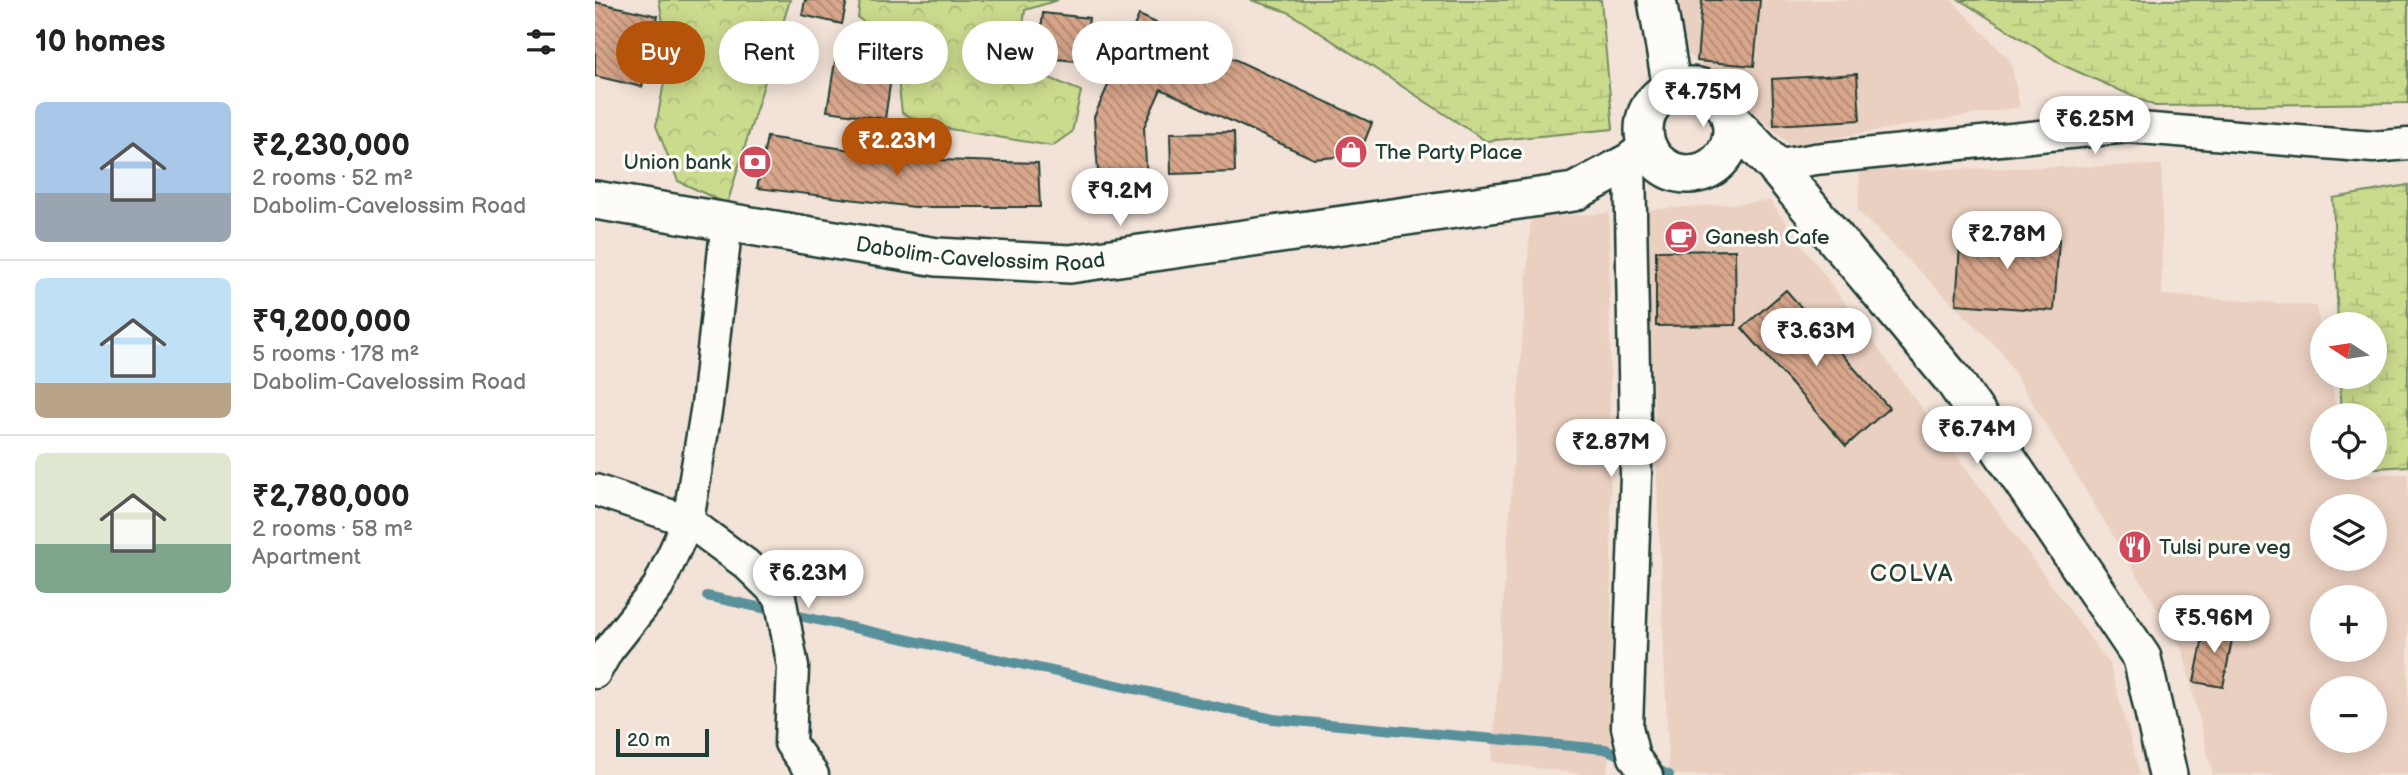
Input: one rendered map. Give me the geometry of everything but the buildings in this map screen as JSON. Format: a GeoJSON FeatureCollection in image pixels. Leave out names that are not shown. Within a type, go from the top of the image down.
{"type":"FeatureCollection","features":[{"type":"Feature","properties":{"kind":"main road"},"geometry":{"type":"LineString","coordinates":[[1657,0],[1672,89]]}},
{"type":"Feature","properties":{"kind":"main road"},"geometry":{"type":"LineString","coordinates":[[1687,86],[1702,88],[1715,94],[1725,106],[1731,120],[1732,135],[1729,147],[1714,166],[1703,172],[1677,173],[1655,159],[1639,155],[1651,107],[1660,96],[1672,89],[1687,86]]}},
{"type":"Feature","properties":{"kind":"main road"},"geometry":{"type":"LineString","coordinates":[[1731,120],[1775,166],[1955,382],[2142,658],[2168,775]]}},
{"type":"Feature","properties":{"kind":"main road","name":"Dabolim-Cavelossim Road"},"geometry":{"type":"LineString","coordinates":[[595,200],[937,257],[1070,264],[1574,192],[1639,155]]}},
{"type":"Feature","properties":{"kind":"main road"},"geometry":{"type":"LineString","coordinates":[[1714,166],[1775,166]]}},
{"type":"Feature","properties":{"kind":"street"},"geometry":{"type":"LineString","coordinates":[[1775,166],[1815,159],[2128,127],[2373,147],[2408,144]]}},
{"type":"Feature","properties":{"kind":"street"},"geometry":{"type":"LineString","coordinates":[[1639,155],[1636,475],[1627,727],[1635,757],[1647,775]]}},
{"type":"Feature","properties":{"kind":"street"},"geometry":{"type":"LineString","coordinates":[[595,673],[608,650],[658,587],[688,521],[707,405],[727,221]]}},
{"type":"Feature","properties":{"kind":"street"},"geometry":{"type":"LineString","coordinates":[[595,490],[688,521],[746,564],[780,597],[793,667],[790,743],[813,775]]}},
{"type":"Feature","properties":{"kind":"shaded area"},"geometry":{"type":"Polygon","coordinates":[[[1679,0],[1952,0],[2011,62],[2020,107],[1790,145],[1688,53],[1679,0]]]}},
{"type":"Feature","properties":{"kind":"shaded area"},"geometry":{"type":"Polygon","coordinates":[[[2162,165],[2162,295],[2316,306],[2317,312],[2310,312],[2310,389],[2332,389],[2335,403],[2310,403],[2310,480],[2387,480],[2387,474],[2408,474],[2408,775],[2213,775],[2183,651],[2001,351],[1858,211],[1860,171],[2162,165]]]}},
{"type":"Feature","properties":{"kind":"shaded area"},"geometry":{"type":"Polygon","coordinates":[[[1770,201],[2110,665],[2140,775],[1669,775],[1646,210],[1770,201]]]}},
{"type":"Feature","properties":{"kind":"shaded area"},"geometry":{"type":"Polygon","coordinates":[[[1609,213],[1612,727],[1607,775],[1589,775],[1492,762],[1531,218],[1609,213]]]}},
{"type":"Feature","properties":{"kind":"green space"},"geometry":{"type":"Polygon","coordinates":[[[659,0],[790,0],[784,21],[719,21],[719,84],[764,84],[727,204],[678,181],[656,126],[664,84],[705,84],[705,21],[663,21],[659,0]]]}},
{"type":"Feature","properties":{"kind":"green space"},"geometry":{"type":"Polygon","coordinates":[[[860,0],[1058,0],[1025,10],[1024,21],[962,21],[962,84],[1058,84],[1058,82],[1081,91],[1072,132],[1052,146],[932,126],[902,113],[899,84],[948,84],[948,21],[863,21],[858,18],[860,0]]]}},
{"type":"Feature","properties":{"kind":"green space"},"geometry":{"type":"Polygon","coordinates":[[[1251,0],[1601,0],[1613,129],[1486,141],[1288,12],[1251,0]]]}},
{"type":"Feature","properties":{"kind":"green space"},"geometry":{"type":"Polygon","coordinates":[[[1960,0],[2408,0],[2408,103],[2155,106],[2065,66],[1960,0]]]}},
{"type":"Feature","properties":{"kind":"green space"},"geometry":{"type":"Polygon","coordinates":[[[2408,185],[2408,466],[2387,467],[2387,403],[2341,403],[2341,389],[2387,389],[2387,312],[2338,312],[2333,198],[2408,185]]]}},
{"type":"Feature","properties":{"kind":"waterway"},"geometry":{"type":"LineString","coordinates":[[707,596],[1273,719],[1605,749],[1628,758]]}},
{"type":"Feature","properties":{"kind":"waterway"},"geometry":{"type":"LineString","coordinates":[[1649,766],[1669,775]]}},
{"type":"Feature","properties":{"kind":"place","name":"The Party Place"},"geometry":{"type":"Point","coordinates":[1351,152]}},
{"type":"Feature","properties":{"kind":"place","name":"Union bank"},"geometry":{"type":"Point","coordinates":[755,162]}},
{"type":"Feature","properties":{"kind":"place","name":"Ganesh Cafe"},"geometry":{"type":"Point","coordinates":[1681,237]}},
{"type":"Feature","properties":{"kind":"place","name":"Tulsi pure veg"},"geometry":{"type":"Point","coordinates":[2135,547]}},
{"type":"Feature","properties":{"kind":"district","name":"COLVA"},"geometry":{"type":"Point","coordinates":[1912,573]}}]}
